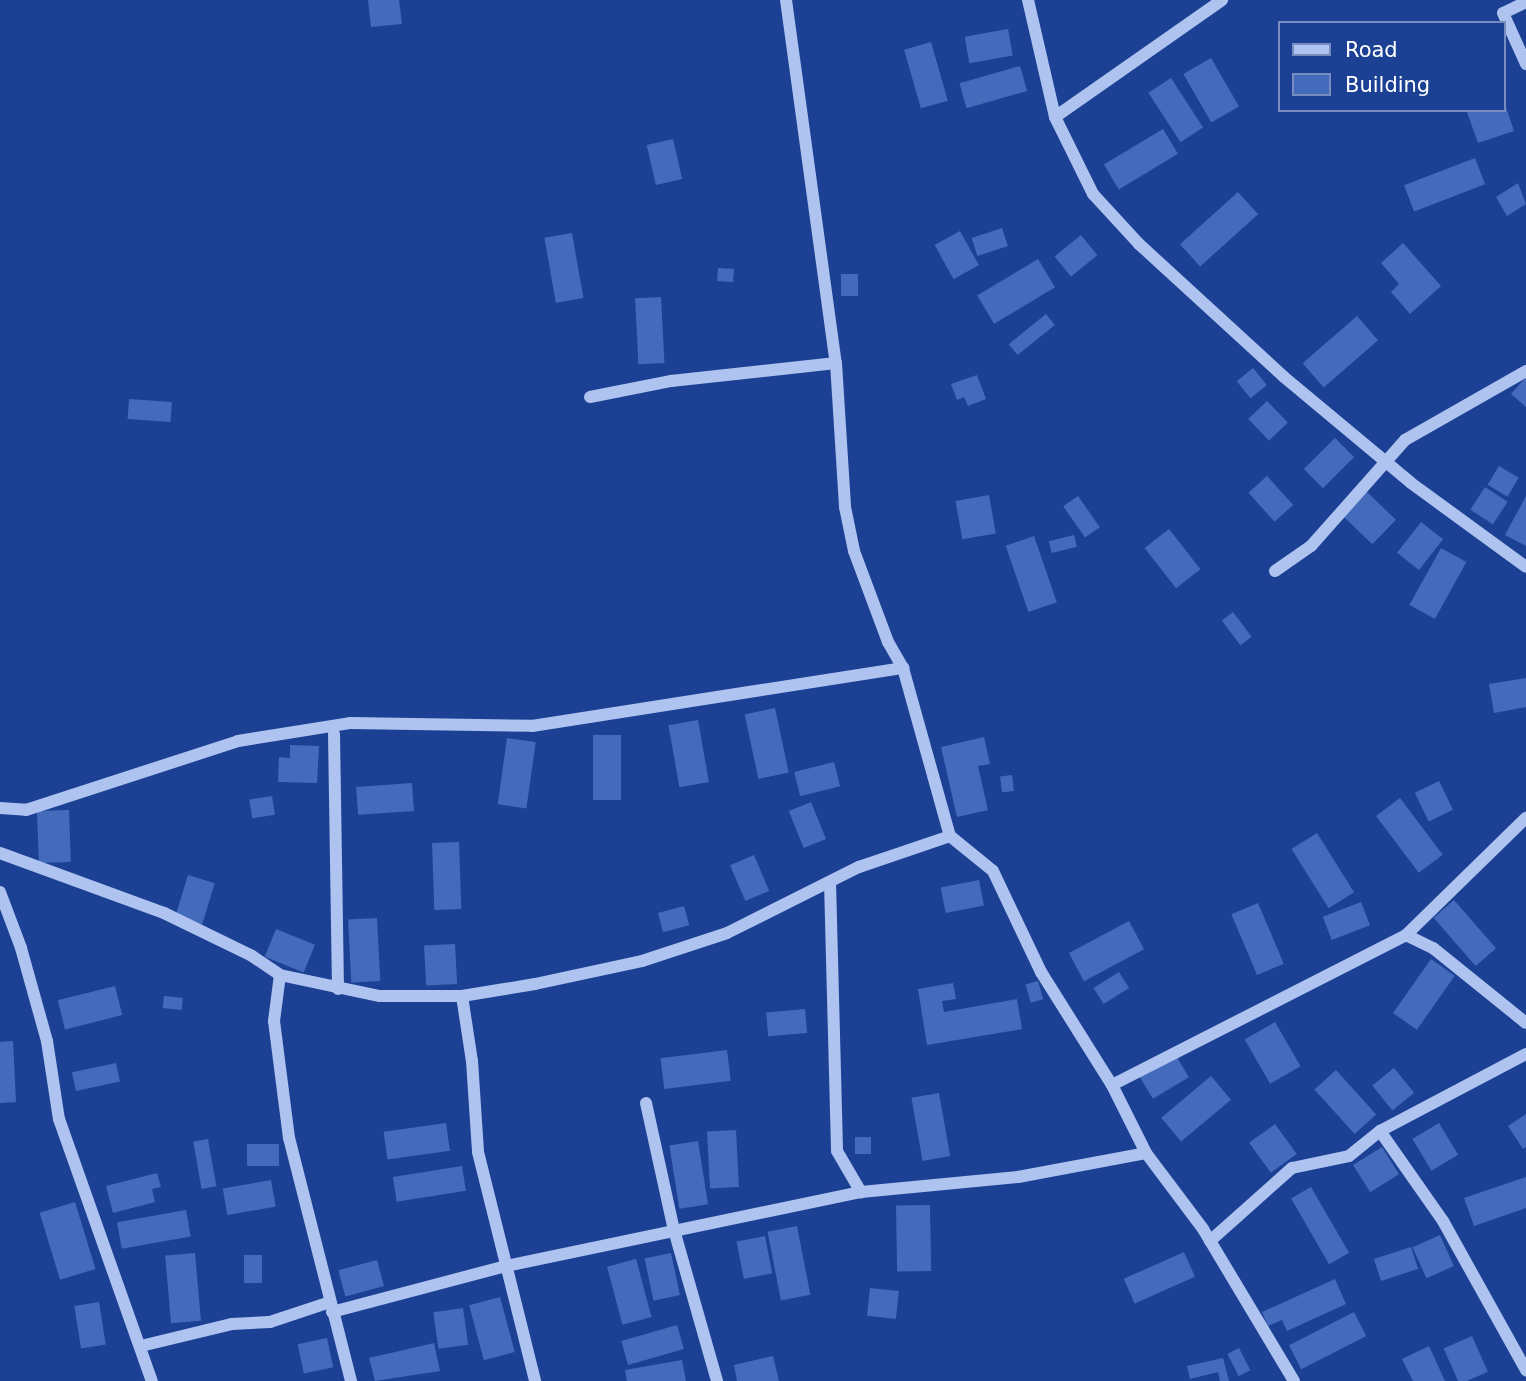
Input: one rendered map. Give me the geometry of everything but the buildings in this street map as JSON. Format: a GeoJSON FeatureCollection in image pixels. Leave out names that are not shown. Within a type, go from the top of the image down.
{"type":"FeatureCollection","features":[{"type":"Feature","properties":{"kind":"street"},"geometry":{"type":"LineString","coordinates":[[786,0],[836,363],[845,507],[854,551],[888,642],[903,668],[950,836],[993,871],[1041,972],[1112,1085],[1146,1153],[1210,1241],[1294,1381]]}},
{"type":"Feature","properties":{"kind":"street"},"geometry":{"type":"LineString","coordinates":[[1028,0],[1055,117],[1093,194],[1139,244],[1386,463],[1526,567]]}},
{"type":"Feature","properties":{"kind":"street"},"geometry":{"type":"LineString","coordinates":[[1055,117],[1222,0]]}},
{"type":"Feature","properties":{"kind":"street"},"geometry":{"type":"LineString","coordinates":[[1526,2],[1503,13],[1526,64]]}},
{"type":"Feature","properties":{"kind":"street"},"geometry":{"type":"LineString","coordinates":[[590,397],[671,381],[836,363]]}},
{"type":"Feature","properties":{"kind":"street"},"geometry":{"type":"LineString","coordinates":[[1275,571],[1311,547],[1405,440],[1526,371]]}},
{"type":"Feature","properties":{"kind":"street"},"geometry":{"type":"LineString","coordinates":[[0,808],[26,810],[238,741],[350,723],[532,726],[903,668]]}},
{"type":"Feature","properties":{"kind":"street"},"geometry":{"type":"LineString","coordinates":[[334,734],[338,989]]}},
{"type":"Feature","properties":{"kind":"street"},"geometry":{"type":"LineString","coordinates":[[1112,1085],[1406,934],[1526,818]]}},
{"type":"Feature","properties":{"kind":"street"},"geometry":{"type":"LineString","coordinates":[[0,853],[164,914],[252,956],[280,975],[380,996],[461,996],[642,961],[727,933],[859,867],[950,836]]}},
{"type":"Feature","properties":{"kind":"street"},"geometry":{"type":"LineString","coordinates":[[830,882],[837,1151],[861,1192]]}},
{"type":"Feature","properties":{"kind":"street"},"geometry":{"type":"LineString","coordinates":[[0,892],[47,1041],[59,1119],[152,1381]]}},
{"type":"Feature","properties":{"kind":"street"},"geometry":{"type":"LineString","coordinates":[[1406,934],[1433,948],[1526,1023]]}},
{"type":"Feature","properties":{"kind":"street"},"geometry":{"type":"LineString","coordinates":[[280,975],[274,1021],[289,1138],[351,1381]]}},
{"type":"Feature","properties":{"kind":"street"},"geometry":{"type":"LineString","coordinates":[[461,996],[472,1061],[478,1152],[535,1381]]}},
{"type":"Feature","properties":{"kind":"street"},"geometry":{"type":"LineString","coordinates":[[1210,1241],[1292,1168],[1349,1156],[1380,1131],[1526,1054]]}},
{"type":"Feature","properties":{"kind":"street"},"geometry":{"type":"LineString","coordinates":[[646,1103],[674,1230],[717,1381]]}},
{"type":"Feature","properties":{"kind":"street"},"geometry":{"type":"LineString","coordinates":[[1380,1131],[1443,1221],[1526,1370]]}},
{"type":"Feature","properties":{"kind":"street"},"geometry":{"type":"LineString","coordinates":[[141,1346],[232,1324],[270,1322],[506,1266],[861,1192],[1018,1178],[1146,1153]]}}]}
